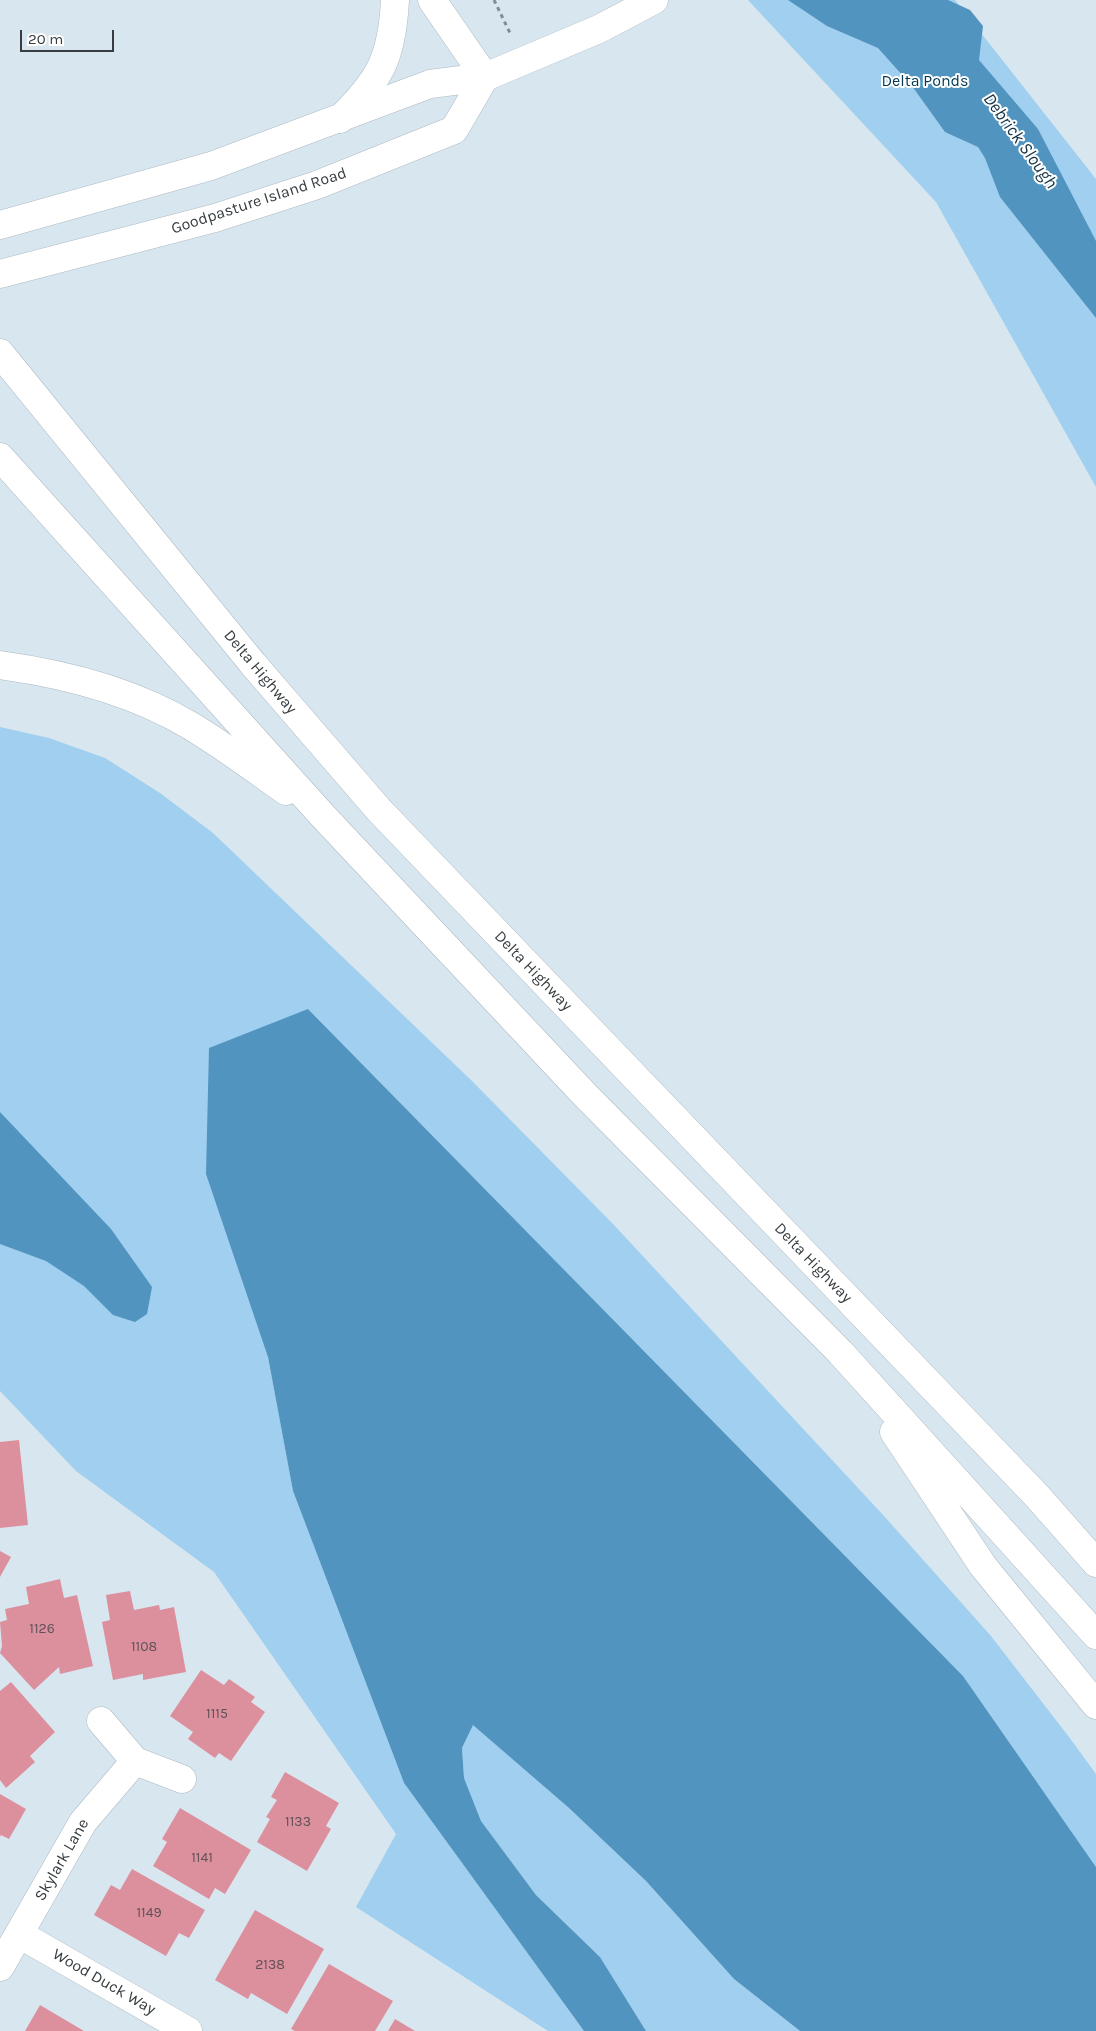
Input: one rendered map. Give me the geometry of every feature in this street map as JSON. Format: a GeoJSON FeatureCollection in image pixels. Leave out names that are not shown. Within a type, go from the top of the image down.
{"type":"FeatureCollection","features":[{"type":"Feature","properties":{"kind":"main road"},"geometry":{"type":"LineString","coordinates":[[340,119],[373,82],[388,55],[394,27],[395,0]]}},
{"type":"Feature","properties":{"kind":"main road"},"geometry":{"type":"LineString","coordinates":[[432,0],[486,78]]}},
{"type":"Feature","properties":{"kind":"main road"},"geometry":{"type":"LineString","coordinates":[[0,224],[39,215],[211,166],[430,84],[486,78],[599,29],[654,0]]}},
{"type":"Feature","properties":{"kind":"main road","name":"Goodpasture Island Road"},"geometry":{"type":"LineString","coordinates":[[0,274],[215,218],[318,185],[454,130],[486,78]]}},
{"type":"Feature","properties":{"kind":"main road","name":"Delta Highway"},"geometry":{"type":"LineString","coordinates":[[0,353],[253,664],[379,810],[1030,1489],[1096,1563]]}},
{"type":"Feature","properties":{"kind":"main road"},"geometry":{"type":"LineString","coordinates":[[0,457],[322,815],[586,1096],[840,1352],[1096,1635]]}},
{"type":"Feature","properties":{"kind":"main road"},"geometry":{"type":"LineString","coordinates":[[0,665],[51,672],[96,684],[162,711],[191,726],[322,815]]}},
{"type":"Feature","properties":{"kind":"main road"},"geometry":{"type":"LineString","coordinates":[[840,1352],[983,1566],[1096,1705]]}},
{"type":"Feature","properties":{"kind":"main road"},"geometry":{"type":"LineString","coordinates":[[100,1721],[135,1761],[182,1779]]}},
{"type":"Feature","properties":{"kind":"main road","name":"Skylark Lane"},"geometry":{"type":"LineString","coordinates":[[0,1967],[83,1822],[135,1761]]}},
{"type":"Feature","properties":{"kind":"main road","name":"Wood Duck Way"},"geometry":{"type":"LineString","coordinates":[[19,1934],[188,2031]]}},
{"type":"Feature","properties":{"kind":"path"},"geometry":{"type":"LineString","coordinates":[[494,0],[524,61]]}},
{"type":"Feature","properties":{"kind":"green space","name":"Delta Ponds"},"geometry":{"type":"Polygon","coordinates":[[[748,0],[955,0],[1096,179],[1096,487],[936,202],[748,0]]]}},
{"type":"Feature","properties":{"kind":"green space"},"geometry":{"type":"Polygon","coordinates":[[[0,727],[49,738],[105,758],[160,793],[213,833],[472,1081],[614,1225],[884,1516],[991,1636],[1069,1737],[1096,1774],[1096,1867],[963,1676],[308,1009],[268,1357],[293,1491],[404,1783],[584,2031],[548,2031],[356,1907],[396,1834],[214,1572],[76,1471],[0,1391],[0,727]]]}},
{"type":"Feature","properties":{"kind":"green space"},"geometry":{"type":"Polygon","coordinates":[[[473,1724],[569,1808],[646,1881],[734,1979],[800,2031],[646,2031],[600,1957],[536,1895],[481,1821],[464,1778],[462,1748],[473,1724]]]}},
{"type":"Feature","properties":{"kind":"water","name":"Debrick Slough"},"geometry":{"type":"Polygon","coordinates":[[[788,0],[948,0],[970,10],[983,26],[979,60],[1038,129],[1096,241],[1096,318],[1000,197],[985,158],[978,147],[945,132],[912,86],[878,48],[827,26],[788,0]]]}},
{"type":"Feature","properties":{"kind":"water"},"geometry":{"type":"Polygon","coordinates":[[[308,1009],[963,1676],[1096,1867],[1096,2031],[800,2031],[734,1979],[646,1881],[569,1808],[473,1725],[462,1748],[464,1778],[481,1821],[536,1895],[600,1957],[646,2031],[584,2031],[404,1783],[293,1491],[268,1357],[206,1174],[209,1048],[308,1009]]]}},
{"type":"Feature","properties":{"kind":"water"},"geometry":{"type":"Polygon","coordinates":[[[0,1112],[111,1229],[152,1287],[147,1314],[135,1322],[113,1315],[84,1286],[46,1261],[0,1244],[0,1112]]]}},
{"type":"Feature","properties":{"kind":"building"},"geometry":{"type":"Polygon","coordinates":[[[19,1440],[28,1525],[0,1528],[0,1442],[19,1440]]]}},
{"type":"Feature","properties":{"kind":"building"},"geometry":{"type":"Polygon","coordinates":[[[0,1551],[11,1557],[0,1577],[0,1551]]]}},
{"type":"Feature","properties":{"kind":"building"},"geometry":{"type":"Polygon","coordinates":[[[60,1579],[64,1598],[77,1595],[93,1666],[60,1674],[59,1667],[34,1690],[0,1653],[2,1646],[0,1622],[7,1620],[5,1609],[29,1604],[26,1587],[60,1579]]]}},
{"type":"Feature","properties":{"kind":"building"},"geometry":{"type":"Polygon","coordinates":[[[130,1591],[134,1610],[159,1605],[160,1610],[174,1607],[186,1672],[143,1680],[143,1674],[113,1680],[102,1622],[110,1620],[106,1595],[130,1591]]]}},
{"type":"Feature","properties":{"kind":"building"},"geometry":{"type":"Polygon","coordinates":[[[201,1670],[224,1685],[229,1679],[255,1697],[251,1702],[265,1712],[231,1761],[219,1753],[215,1758],[188,1739],[193,1732],[170,1716],[201,1670]]]}},
{"type":"Feature","properties":{"kind":"building"},"geometry":{"type":"Polygon","coordinates":[[[11,1682],[55,1732],[30,1756],[35,1762],[6,1788],[0,1780],[0,1691],[11,1682]]]}},
{"type":"Feature","properties":{"kind":"building"},"geometry":{"type":"Polygon","coordinates":[[[285,1772],[339,1803],[326,1826],[331,1829],[307,1871],[257,1842],[270,1819],[266,1817],[277,1800],[271,1797],[285,1772]]]}},
{"type":"Feature","properties":{"kind":"building"},"geometry":{"type":"Polygon","coordinates":[[[0,1794],[26,1809],[9,1839],[1,1835],[0,1837],[0,1794]]]}},
{"type":"Feature","properties":{"kind":"building"},"geometry":{"type":"Polygon","coordinates":[[[180,1808],[251,1850],[225,1894],[215,1888],[209,1899],[153,1866],[167,1842],[162,1839],[180,1808]]]}},
{"type":"Feature","properties":{"kind":"building"},"geometry":{"type":"Polygon","coordinates":[[[132,1869],[205,1910],[189,1938],[179,1933],[166,1956],[94,1915],[111,1885],[120,1890],[132,1869]]]}},
{"type":"Feature","properties":{"kind":"building"},"geometry":{"type":"Polygon","coordinates":[[[255,1910],[324,1949],[287,2014],[251,1993],[248,1999],[215,1980],[255,1910]]]}},
{"type":"Feature","properties":{"kind":"building"},"geometry":{"type":"Polygon","coordinates":[[[329,1964],[393,2001],[375,2031],[295,2031],[291,2029],[329,1964]]]}},
{"type":"Feature","properties":{"kind":"building"},"geometry":{"type":"Polygon","coordinates":[[[40,2005],[84,2031],[25,2031],[40,2005]]]}},
{"type":"Feature","properties":{"kind":"building"},"geometry":{"type":"Polygon","coordinates":[[[395,2019],[415,2031],[388,2031],[395,2019]]]}}]}
